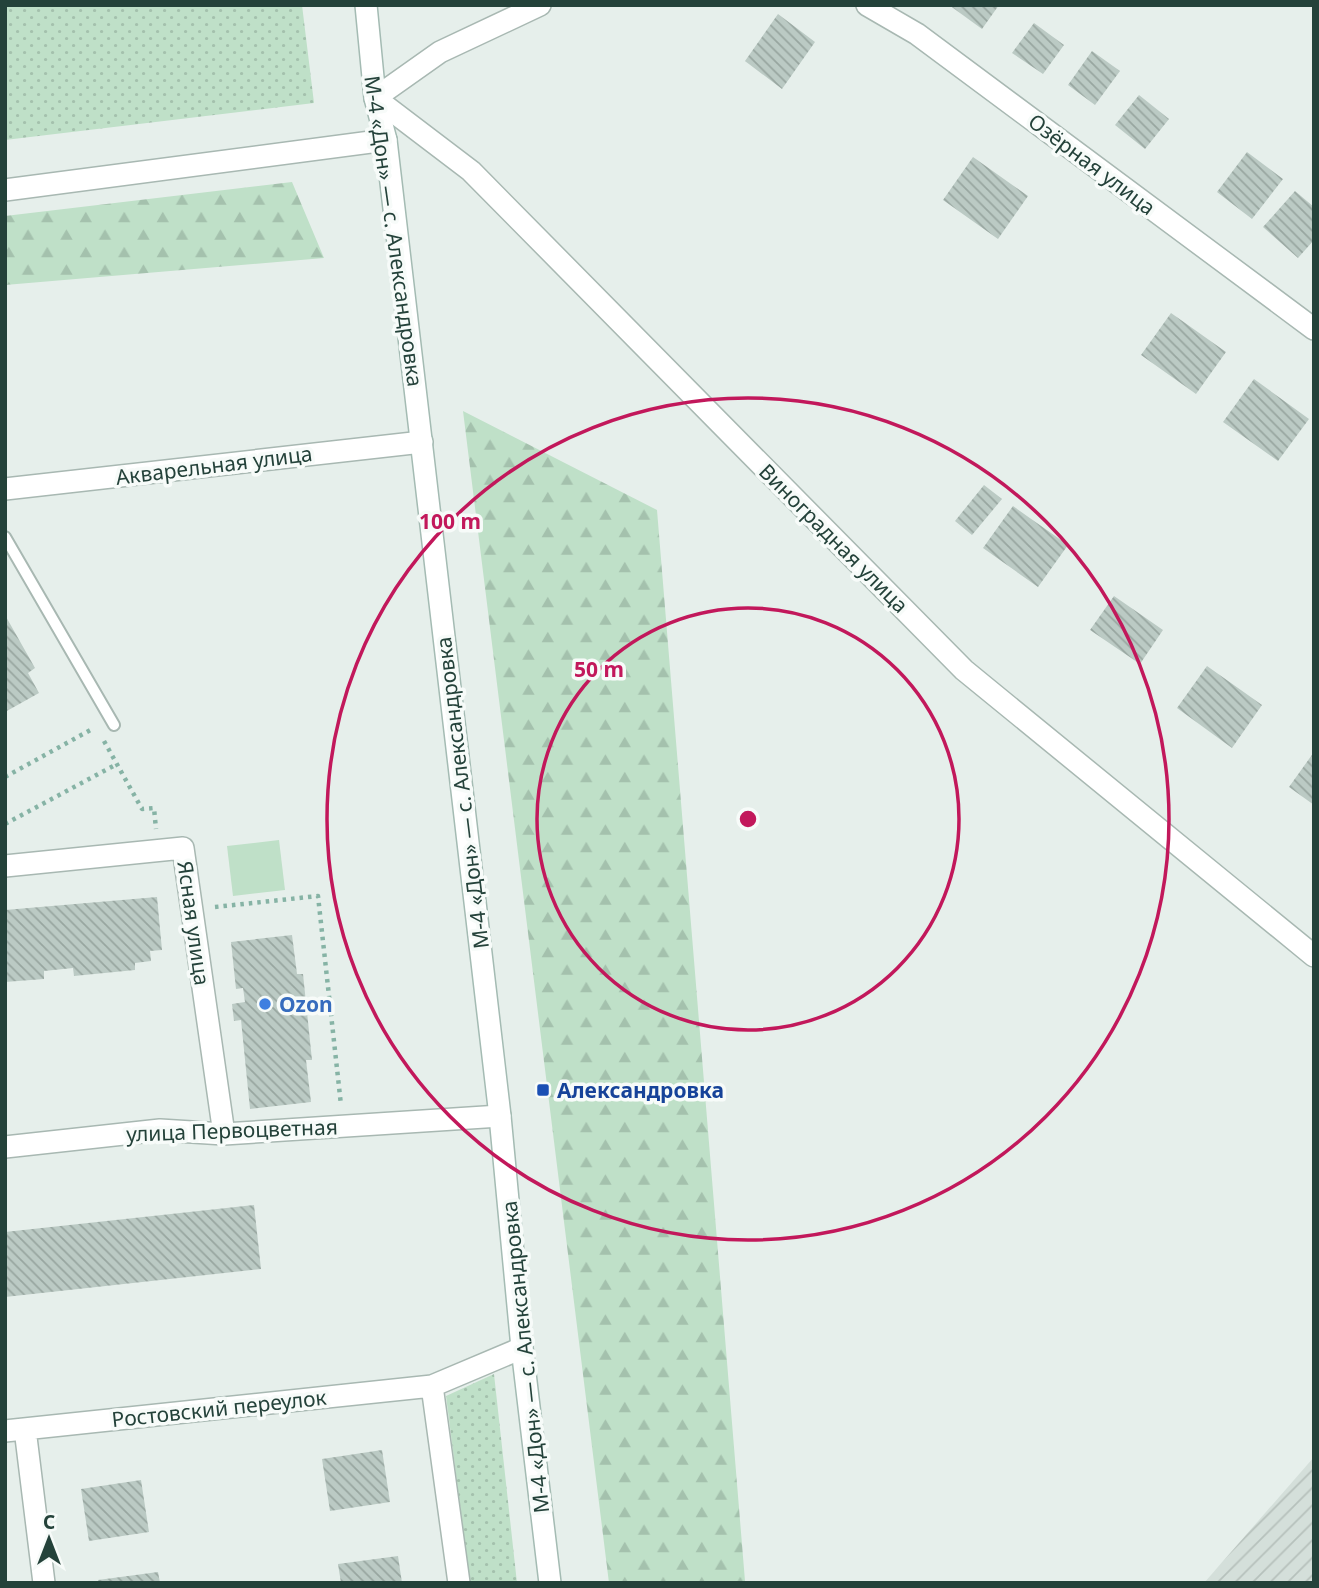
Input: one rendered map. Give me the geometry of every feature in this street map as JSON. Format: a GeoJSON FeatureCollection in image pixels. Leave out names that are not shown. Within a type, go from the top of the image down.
{"type":"FeatureCollection","features":[{"type":"Feature","properties":{"kind":"street","name":"М-4 «Дон» — с. Александровка"},"geometry":{"type":"LineString","coordinates":[[366,5],[375,98],[386,140],[422,442],[500,1116],[522,1348],[550,1583]]}},
{"type":"Feature","properties":{"kind":"street"},"geometry":{"type":"LineString","coordinates":[[375,98],[440,52],[540,5]]}},
{"type":"Feature","properties":{"kind":"street","name":"Озёрная улица"},"geometry":{"type":"LineString","coordinates":[[867,5],[917,34],[1314,329]]}},
{"type":"Feature","properties":{"kind":"street","name":"Виноградная улица"},"geometry":{"type":"LineString","coordinates":[[375,98],[471,171],[964,670],[1314,956]]}},
{"type":"Feature","properties":{"kind":"street"},"geometry":{"type":"LineString","coordinates":[[5,190],[386,140]]}},
{"type":"Feature","properties":{"kind":"street","name":"Акварельная улица"},"geometry":{"type":"LineString","coordinates":[[5,489],[422,442]]}},
{"type":"Feature","properties":{"kind":"street","name":"Ясная улица"},"geometry":{"type":"LineString","coordinates":[[5,866],[183,848],[224,1134]]}},
{"type":"Feature","properties":{"kind":"street","name":"улица Первоцветная"},"geometry":{"type":"LineString","coordinates":[[5,1147],[160,1130],[224,1134],[500,1116]]}},
{"type":"Feature","properties":{"kind":"street","name":"Ростовский переулок"},"geometry":{"type":"LineString","coordinates":[[15,1430],[432,1385],[522,1348]]}},
{"type":"Feature","properties":{"kind":"street"},"geometry":{"type":"LineString","coordinates":[[432,1385],[459,1583]]}},
{"type":"Feature","properties":{"kind":"street"},"geometry":{"type":"LineString","coordinates":[[15,1430],[44,1583]]}},
{"type":"Feature","properties":{"kind":"lane"},"geometry":{"type":"LineString","coordinates":[[5,537],[114,725]]}},
{"type":"Feature","properties":{"kind":"path"},"geometry":{"type":"LineString","coordinates":[[5,777],[97,727]]}},
{"type":"Feature","properties":{"kind":"path"},"geometry":{"type":"LineString","coordinates":[[103,739],[142,810]]}},
{"type":"Feature","properties":{"kind":"path"},"geometry":{"type":"LineString","coordinates":[[5,824],[117,764]]}},
{"type":"Feature","properties":{"kind":"path"},"geometry":{"type":"LineString","coordinates":[[192,910],[318,896],[343,1126]]}},
{"type":"Feature","properties":{"kind":"shaded area"},"geometry":{"type":"Polygon","coordinates":[[[1314,1457],[1314,1583],[1204,1583],[1314,1457]]]}},
{"type":"Feature","properties":{"kind":"green space"},"geometry":{"type":"Polygon","coordinates":[[[5,5],[302,5],[314,103],[5,140],[5,5]]]}},
{"type":"Feature","properties":{"kind":"green space"},"geometry":{"type":"Polygon","coordinates":[[[292,182],[324,258],[5,285],[5,216],[292,182]]]}},
{"type":"Feature","properties":{"kind":"green space"},"geometry":{"type":"Polygon","coordinates":[[[463,411],[657,510],[745,1581],[609,1583],[463,411]]]}},
{"type":"Feature","properties":{"kind":"green space"},"geometry":{"type":"Polygon","coordinates":[[[279,840],[285,890],[233,896],[227,846],[279,840]]]}},
{"type":"Feature","properties":{"kind":"green space"},"geometry":{"type":"Polygon","coordinates":[[[494,1374],[517,1583],[470,1583],[446,1396],[494,1374]]]}},
{"type":"Feature","properties":{"kind":"building"},"geometry":{"type":"Polygon","coordinates":[[[949,5],[999,5],[982,29],[949,5]]]}},
{"type":"Feature","properties":{"kind":"building"},"geometry":{"type":"Polygon","coordinates":[[[778,14],[815,42],[782,89],[745,61],[778,14]]]}},
{"type":"Feature","properties":{"kind":"building"},"geometry":{"type":"Polygon","coordinates":[[[1034,23],[1064,45],[1043,74],[1012,53],[1034,23]]]}},
{"type":"Feature","properties":{"kind":"building"},"geometry":{"type":"Polygon","coordinates":[[[1092,51],[1120,71],[1095,105],[1068,85],[1092,51]]]}},
{"type":"Feature","properties":{"kind":"building"},"geometry":{"type":"Polygon","coordinates":[[[1139,95],[1169,119],[1145,149],[1115,125],[1139,95]]]}},
{"type":"Feature","properties":{"kind":"building"},"geometry":{"type":"Polygon","coordinates":[[[1247,152],[1283,179],[1252,219],[1217,192],[1247,152]]]}},
{"type":"Feature","properties":{"kind":"building"},"geometry":{"type":"Polygon","coordinates":[[[973,157],[1028,196],[998,239],[943,200],[973,157]]]}},
{"type":"Feature","properties":{"kind":"building"},"geometry":{"type":"Polygon","coordinates":[[[1295,191],[1314,207],[1314,240],[1298,258],[1263,227],[1295,191]]]}},
{"type":"Feature","properties":{"kind":"building"},"geometry":{"type":"Polygon","coordinates":[[[1171,313],[1226,352],[1196,394],[1141,355],[1171,313]]]}},
{"type":"Feature","properties":{"kind":"building"},"geometry":{"type":"Polygon","coordinates":[[[1254,379],[1309,419],[1278,461],[1223,422],[1254,379]]]}},
{"type":"Feature","properties":{"kind":"building"},"geometry":{"type":"Polygon","coordinates":[[[984,485],[1002,499],[972,535],[955,521],[984,485]]]}},
{"type":"Feature","properties":{"kind":"building"},"geometry":{"type":"Polygon","coordinates":[[[1013,506],[1068,545],[1038,587],[983,548],[1013,506]]]}},
{"type":"Feature","properties":{"kind":"building"},"geometry":{"type":"Polygon","coordinates":[[[1114,596],[1163,630],[1140,664],[1090,630],[1114,596]]]}},
{"type":"Feature","properties":{"kind":"building"},"geometry":{"type":"Polygon","coordinates":[[[5,615],[35,668],[28,673],[39,693],[5,712],[5,615]]]}},
{"type":"Feature","properties":{"kind":"building"},"geometry":{"type":"Polygon","coordinates":[[[1207,666],[1262,705],[1232,748],[1177,708],[1207,666]]]}},
{"type":"Feature","properties":{"kind":"building"},"geometry":{"type":"Polygon","coordinates":[[[1314,752],[1314,805],[1289,787],[1314,752]]]}},
{"type":"Feature","properties":{"kind":"building"},"geometry":{"type":"Polygon","coordinates":[[[157,897],[162,950],[150,951],[151,961],[135,963],[135,970],[74,976],[73,968],[44,971],[44,979],[5,982],[5,910],[157,897]]]}},
{"type":"Feature","properties":{"kind":"building"},"geometry":{"type":"Polygon","coordinates":[[[292,935],[297,974],[303,974],[312,1060],[306,1060],[311,1102],[250,1109],[241,1020],[234,1021],[232,1004],[245,1002],[243,988],[236,989],[231,942],[292,935]]]}},
{"type":"Feature","properties":{"kind":"building"},"geometry":{"type":"Polygon","coordinates":[[[254,1205],[261,1269],[5,1297],[5,1232],[254,1205]]]}},
{"type":"Feature","properties":{"kind":"building"},"geometry":{"type":"Polygon","coordinates":[[[382,1450],[390,1502],[330,1511],[322,1459],[382,1450]]]}},
{"type":"Feature","properties":{"kind":"building"},"geometry":{"type":"Polygon","coordinates":[[[141,1480],[149,1532],[89,1541],[81,1489],[141,1480]]]}},
{"type":"Feature","properties":{"kind":"building"},"geometry":{"type":"Polygon","coordinates":[[[398,1556],[402,1583],[341,1583],[338,1564],[398,1556]]]}},
{"type":"Feature","properties":{"kind":"building"},"geometry":{"type":"Polygon","coordinates":[[[158,1572],[160,1583],[99,1583],[98,1580],[158,1572]]]}},
{"type":"Feature","properties":{"kind":"place","name":"Ozon"},"geometry":{"type":"Point","coordinates":[265,1004]}},
{"type":"Feature","properties":{"kind":"place","name":"Александровка"},"geometry":{"type":"Point","coordinates":[543,1090]}}]}
